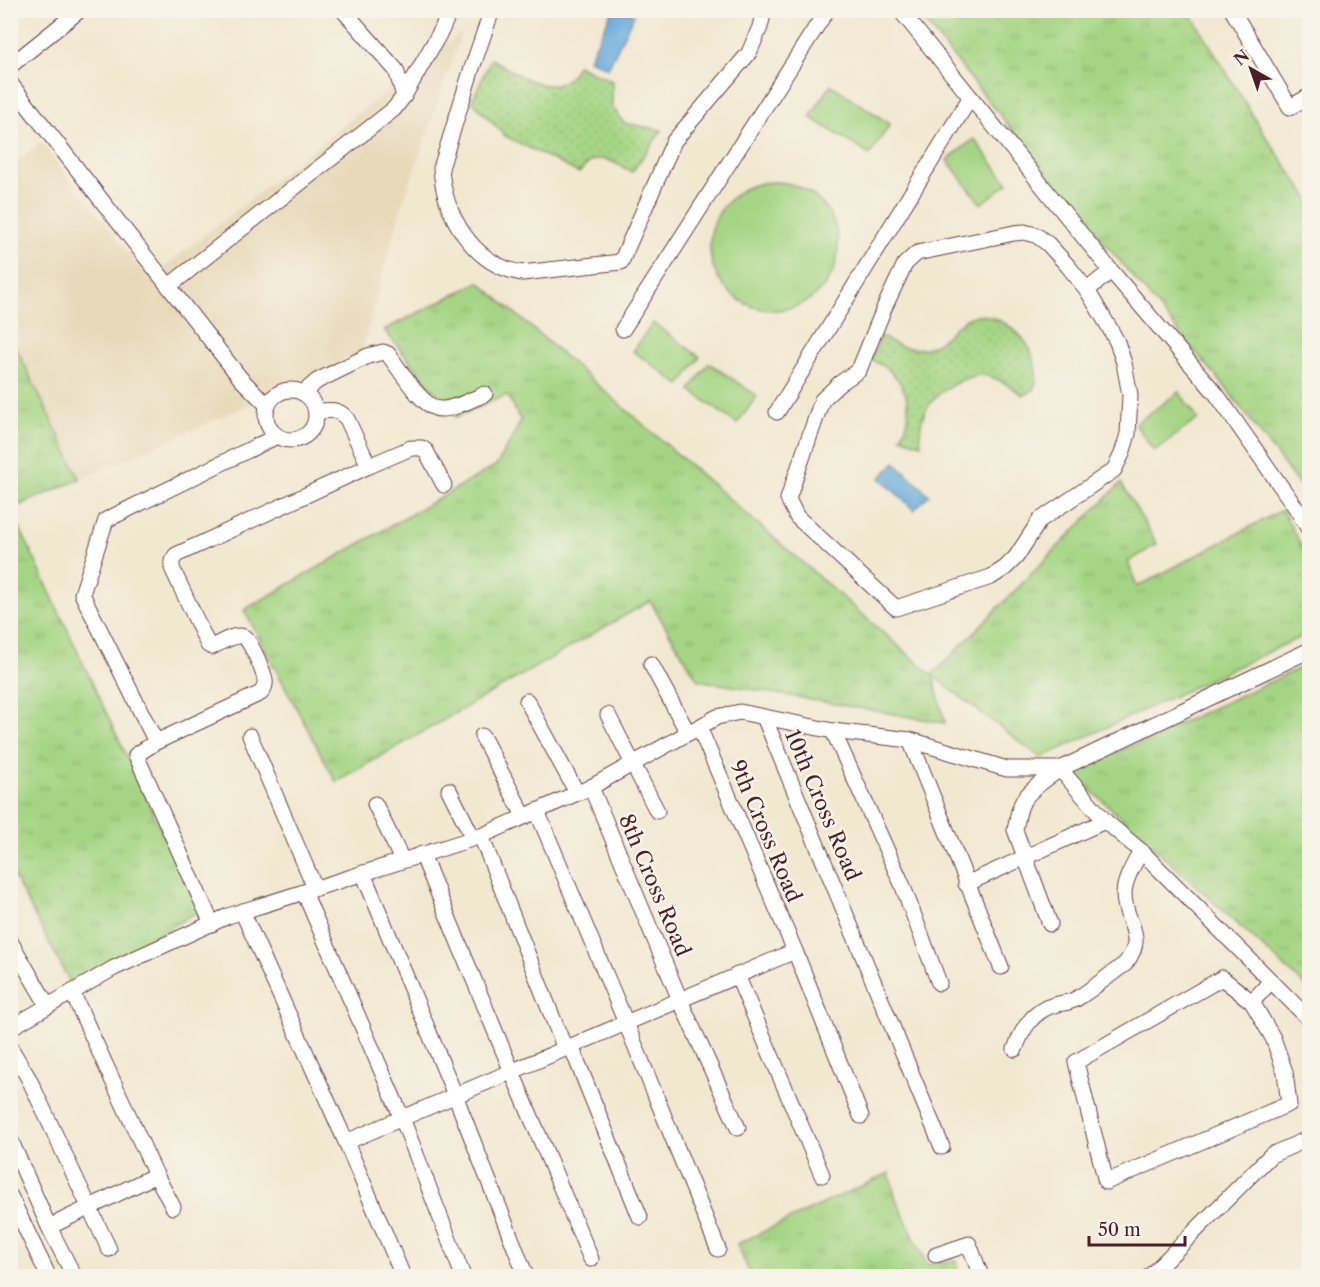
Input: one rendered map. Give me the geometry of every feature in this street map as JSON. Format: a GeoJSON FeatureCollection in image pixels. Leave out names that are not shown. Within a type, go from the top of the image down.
{"type":"FeatureCollection","features":[{"type":"Feature","properties":{"kind":"street"},"geometry":{"type":"LineString","coordinates":[[10,66],[80,10]]}},
{"type":"Feature","properties":{"kind":"street"},"geometry":{"type":"LineString","coordinates":[[343,10],[396,70],[404,96]]}},
{"type":"Feature","properties":{"kind":"street"},"geometry":{"type":"LineString","coordinates":[[169,286],[394,109],[404,96],[442,29],[450,10]]}},
{"type":"Feature","properties":{"kind":"street"},"geometry":{"type":"LineString","coordinates":[[492,10],[441,168],[442,181],[448,206],[454,219],[475,249],[497,266],[522,273],[621,262],[674,141],[749,53],[760,27],[764,10]]}},
{"type":"Feature","properties":{"kind":"street"},"geometry":{"type":"LineString","coordinates":[[623,329],[827,10]]}},
{"type":"Feature","properties":{"kind":"street"},"geometry":{"type":"LineString","coordinates":[[900,10],[1109,268],[1217,395],[1310,531]]}},
{"type":"Feature","properties":{"kind":"street"},"geometry":{"type":"LineString","coordinates":[[1232,10],[1290,107],[1310,96]]}},
{"type":"Feature","properties":{"kind":"street"},"geometry":{"type":"LineString","coordinates":[[10,83],[241,379],[268,406]]}},
{"type":"Feature","properties":{"kind":"street"},"geometry":{"type":"LineString","coordinates":[[777,412],[970,98]]}},
{"type":"Feature","properties":{"kind":"street"},"geometry":{"type":"LineString","coordinates":[[1014,233],[1036,235],[1048,244],[1085,288],[1117,342],[1124,363],[1130,396],[1128,434],[1114,470],[1040,520],[1016,557],[1005,568],[991,576],[896,608],[797,517],[788,499],[822,400],[859,370],[905,264],[917,254],[1014,233]]}},
{"type":"Feature","properties":{"kind":"street"},"geometry":{"type":"LineString","coordinates":[[1085,288],[1109,268]]}},
{"type":"Feature","properties":{"kind":"street"},"geometry":{"type":"LineString","coordinates":[[303,393],[317,381],[332,373],[368,356],[383,352],[388,354],[416,392],[433,407],[448,409],[485,394]]}},
{"type":"Feature","properties":{"kind":"street"},"geometry":{"type":"LineString","coordinates":[[287,391],[303,393],[314,404],[316,420],[313,428],[301,439],[284,440],[271,430],[267,422],[268,406],[279,394],[287,391]]}},
{"type":"Feature","properties":{"kind":"street"},"geometry":{"type":"LineString","coordinates":[[316,412],[330,410],[343,414],[369,466]]}},
{"type":"Feature","properties":{"kind":"street"},"geometry":{"type":"LineString","coordinates":[[156,742],[82,594],[106,520],[277,436]]}},
{"type":"Feature","properties":{"kind":"street"},"geometry":{"type":"LineString","coordinates":[[212,924],[136,754],[156,742],[261,693],[265,680],[250,643],[245,637],[234,637],[212,647],[208,645],[172,568],[172,561],[176,555],[411,448],[422,448],[426,451],[444,485]]}},
{"type":"Feature","properties":{"kind":"street"},"geometry":{"type":"LineString","coordinates":[[1050,924],[1015,830],[1023,801],[1036,787],[1060,769],[1310,650]]}},
{"type":"Feature","properties":{"kind":"street","name":"9th Cross Road"},"geometry":{"type":"LineString","coordinates":[[651,664],[693,730],[795,951],[861,1116]]}},
{"type":"Feature","properties":{"kind":"street","name":"8th Cross Road"},"geometry":{"type":"LineString","coordinates":[[527,700],[584,790],[738,1128]]}},
{"type":"Feature","properties":{"kind":"street"},"geometry":{"type":"LineString","coordinates":[[10,1028],[114,968],[212,924],[309,890],[477,837],[584,790],[717,717],[740,712],[833,731],[910,740],[1006,769],[1060,769],[1105,821],[1141,850],[1310,1020]]}},
{"type":"Feature","properties":{"kind":"street"},"geometry":{"type":"LineString","coordinates":[[608,715],[657,811]]}},
{"type":"Feature","properties":{"kind":"street","name":"10th Cross Road"},"geometry":{"type":"LineString","coordinates":[[764,717],[942,1147]]}},
{"type":"Feature","properties":{"kind":"street"},"geometry":{"type":"LineString","coordinates":[[833,731],[902,884],[939,983]]}},
{"type":"Feature","properties":{"kind":"street"},"geometry":{"type":"LineString","coordinates":[[250,736],[463,1276]]}},
{"type":"Feature","properties":{"kind":"street"},"geometry":{"type":"LineString","coordinates":[[482,736],[530,814],[626,1023],[718,1249]]}},
{"type":"Feature","properties":{"kind":"street"},"geometry":{"type":"LineString","coordinates":[[910,740],[1001,967]]}},
{"type":"Feature","properties":{"kind":"street"},"geometry":{"type":"LineString","coordinates":[[449,790],[477,837],[640,1217]]}},
{"type":"Feature","properties":{"kind":"street"},"geometry":{"type":"LineString","coordinates":[[375,804],[402,860]]}},
{"type":"Feature","properties":{"kind":"street"},"geometry":{"type":"LineString","coordinates":[[966,884],[1105,821]]}},
{"type":"Feature","properties":{"kind":"street"},"geometry":{"type":"LineString","coordinates":[[1015,1049],[1028,1022],[1037,1014],[1046,1008],[1075,999],[1125,964],[1132,956],[1136,942],[1126,904],[1125,887],[1129,873],[1141,850]]}},
{"type":"Feature","properties":{"kind":"street"},"geometry":{"type":"LineString","coordinates":[[422,854],[591,1259]]}},
{"type":"Feature","properties":{"kind":"street"},"geometry":{"type":"LineString","coordinates":[[363,873],[455,1095],[526,1276]]}},
{"type":"Feature","properties":{"kind":"street"},"geometry":{"type":"LineString","coordinates":[[242,912],[346,1142],[403,1276]]}},
{"type":"Feature","properties":{"kind":"street"},"geometry":{"type":"LineString","coordinates":[[10,941],[48,1006]]}},
{"type":"Feature","properties":{"kind":"street"},"geometry":{"type":"LineString","coordinates":[[346,1142],[795,951]]}},
{"type":"Feature","properties":{"kind":"street"},"geometry":{"type":"LineString","coordinates":[[737,975],[822,1175]]}},
{"type":"Feature","properties":{"kind":"street"},"geometry":{"type":"LineString","coordinates":[[1222,978],[1252,1002],[1273,1038],[1285,1072],[1289,1104],[1106,1182],[1076,1062],[1222,978]]}},
{"type":"Feature","properties":{"kind":"street"},"geometry":{"type":"LineString","coordinates":[[1252,1002],[1271,981]]}},
{"type":"Feature","properties":{"kind":"street"},"geometry":{"type":"LineString","coordinates":[[72,992],[172,1208]]}},
{"type":"Feature","properties":{"kind":"street"},"geometry":{"type":"LineString","coordinates":[[10,1047],[28,1079],[109,1249]]}},
{"type":"Feature","properties":{"kind":"street"},"geometry":{"type":"LineString","coordinates":[[1150,1276],[1271,1155],[1310,1138]]}},
{"type":"Feature","properties":{"kind":"street"},"geometry":{"type":"LineString","coordinates":[[10,1139],[74,1276]]}},
{"type":"Feature","properties":{"kind":"street"},"geometry":{"type":"LineString","coordinates":[[50,1227],[156,1175]]}},
{"type":"Feature","properties":{"kind":"street"},"geometry":{"type":"LineString","coordinates":[[10,1196],[46,1271]]}},
{"type":"Feature","properties":{"kind":"street"},"geometry":{"type":"LineString","coordinates":[[936,1255],[969,1244],[981,1276]]}},
{"type":"Feature","properties":{"kind":"shaded area"},"geometry":{"type":"Polygon","coordinates":[[[462,32],[400,211],[362,350],[326,371],[80,479],[11,335],[11,166],[41,142],[149,279],[462,32]]]}},
{"type":"Feature","properties":{"kind":"green space"},"geometry":{"type":"Polygon","coordinates":[[[916,11],[1189,11],[1264,134],[1309,199],[1309,498],[1226,388],[1067,198],[916,11]]]}},
{"type":"Feature","properties":{"kind":"green space"},"geometry":{"type":"Polygon","coordinates":[[[491,59],[525,78],[549,85],[560,84],[569,77],[577,65],[612,81],[612,107],[624,123],[662,130],[632,172],[611,161],[599,159],[586,165],[579,173],[505,136],[472,101],[491,59]]]}},
{"type":"Feature","properties":{"kind":"green space"},"geometry":{"type":"Polygon","coordinates":[[[831,85],[890,124],[870,155],[810,117],[831,85]]]}},
{"type":"Feature","properties":{"kind":"green space"},"geometry":{"type":"Polygon","coordinates":[[[974,139],[1008,183],[981,204],[947,160],[974,139]]]}},
{"type":"Feature","properties":{"kind":"green space"},"geometry":{"type":"Polygon","coordinates":[[[774,182],[798,187],[819,201],[833,222],[838,246],[833,270],[819,291],[798,305],[774,310],[750,305],[729,291],[715,270],[710,246],[715,222],[729,201],[750,187],[774,182]]]}},
{"type":"Feature","properties":{"kind":"green space"},"geometry":{"type":"Polygon","coordinates":[[[479,282],[932,675],[1121,483],[1157,544],[1128,562],[1137,587],[1282,510],[1310,562],[1309,633],[1041,758],[933,676],[945,723],[698,680],[650,601],[336,782],[244,610],[497,465],[521,421],[507,395],[456,417],[384,330],[479,282]]]}},
{"type":"Feature","properties":{"kind":"green space"},"geometry":{"type":"Polygon","coordinates":[[[977,315],[1001,321],[1027,344],[1035,365],[1034,387],[1023,395],[991,377],[981,375],[969,377],[949,387],[928,407],[921,424],[921,444],[901,437],[908,414],[908,402],[904,391],[891,372],[870,360],[881,336],[909,348],[925,348],[939,342],[961,323],[977,315]]]}},
{"type":"Feature","properties":{"kind":"green space"},"geometry":{"type":"Polygon","coordinates":[[[653,323],[700,357],[680,385],[633,351],[653,323]]]}},
{"type":"Feature","properties":{"kind":"green space"},"geometry":{"type":"Polygon","coordinates":[[[10,335],[80,479],[11,509],[199,911],[71,984],[11,871],[10,335]]]}},
{"type":"Feature","properties":{"kind":"green space"},"geometry":{"type":"Polygon","coordinates":[[[709,363],[757,396],[737,424],[690,390],[709,363]]]}},
{"type":"Feature","properties":{"kind":"green space"},"geometry":{"type":"Polygon","coordinates":[[[1179,392],[1198,419],[1154,451],[1135,424],[1179,392]]]}},
{"type":"Feature","properties":{"kind":"green space"},"geometry":{"type":"Polygon","coordinates":[[[1309,664],[1309,989],[1072,773],[1309,664]]]}},
{"type":"Feature","properties":{"kind":"green space"},"geometry":{"type":"Polygon","coordinates":[[[889,1173],[896,1199],[927,1265],[957,1260],[957,1276],[751,1276],[737,1244],[889,1173]]]}},
{"type":"Feature","properties":{"kind":"water"},"geometry":{"type":"Polygon","coordinates":[[[612,11],[624,11],[634,15],[608,68],[589,59],[612,11]]]}},
{"type":"Feature","properties":{"kind":"water"},"geometry":{"type":"Polygon","coordinates":[[[895,462],[929,495],[914,510],[880,478],[895,462]]]}}]}
